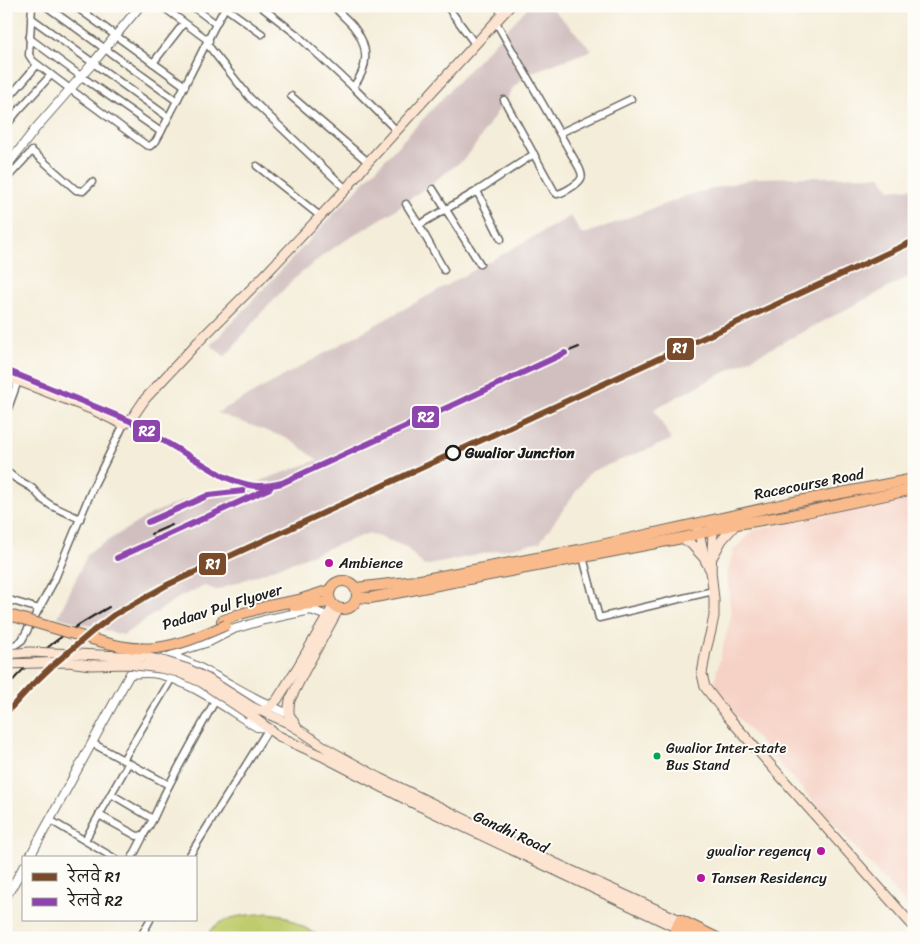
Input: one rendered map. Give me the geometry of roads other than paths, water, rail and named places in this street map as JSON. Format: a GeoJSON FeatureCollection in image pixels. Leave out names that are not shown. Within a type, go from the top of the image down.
{"type":"FeatureCollection","features":[{"type":"Feature","properties":{"kind":"main road"},"geometry":{"type":"LineString","coordinates":[[6,376],[118,422],[124,424],[130,421],[145,399],[196,343],[261,279],[346,189],[368,162],[496,22],[500,10],[510,6]]}},
{"type":"Feature","properties":{"kind":"main road","name":"Racecourse Road"},"geometry":{"type":"LineString","coordinates":[[712,525],[789,503],[914,479]]}},
{"type":"Feature","properties":{"kind":"main road","name":"Racecourse Road"},"geometry":{"type":"LineString","coordinates":[[712,525],[737,524],[792,515],[914,489]]}},
{"type":"Feature","properties":{"kind":"main road"},"geometry":{"type":"LineString","coordinates":[[709,558],[737,524]]}},
{"type":"Feature","properties":{"kind":"main road"},"geometry":{"type":"LineString","coordinates":[[356,593],[712,525],[709,558]]}},
{"type":"Feature","properties":{"kind":"main road"},"geometry":{"type":"LineString","coordinates":[[698,528],[709,558],[713,591],[714,616],[702,674],[705,687],[728,717],[914,926]]}},
{"type":"Feature","properties":{"kind":"main road"},"geometry":{"type":"LineString","coordinates":[[356,593],[370,598],[682,538],[698,528]]}},
{"type":"Feature","properties":{"kind":"main road"},"geometry":{"type":"LineString","coordinates":[[682,538],[709,558]]}},
{"type":"Feature","properties":{"kind":"main road"},"geometry":{"type":"LineString","coordinates":[[345,581],[353,585],[356,593],[355,602],[348,608],[335,605],[330,597],[330,590],[336,583],[345,581]]}},
{"type":"Feature","properties":{"kind":"main road","name":"Padaav Pul Flyover"},"geometry":{"type":"LineString","coordinates":[[6,614],[109,644],[132,648],[155,648],[188,641],[245,613],[299,600],[330,590]]}},
{"type":"Feature","properties":{"kind":"main road"},"geometry":{"type":"LineString","coordinates":[[6,654],[30,652],[145,657],[188,669],[254,711],[264,710],[271,706],[282,693],[335,605]]}},
{"type":"Feature","properties":{"kind":"main road"},"geometry":{"type":"LineString","coordinates":[[298,729],[289,714],[288,707],[335,605]]}},
{"type":"Feature","properties":{"kind":"main road","name":"Padaav Pul Flyover"},"geometry":{"type":"LineString","coordinates":[[6,608],[108,639],[137,643],[162,642],[186,637],[224,623],[290,607],[335,605]]}},
{"type":"Feature","properties":{"kind":"main road"},"geometry":{"type":"LineString","coordinates":[[6,664],[68,662],[91,665],[128,664],[178,672],[201,682],[254,711],[286,722],[328,750],[378,778],[555,863],[680,930],[717,938]]}},
{"type":"Feature","properties":{"kind":"main road","name":"Gandhi Road"},"geometry":{"type":"LineString","coordinates":[[254,711],[269,728],[286,740],[314,752],[411,802],[656,917],[696,938]]}},
{"type":"Feature","properties":{"kind":"street"},"geometry":{"type":"LineString","coordinates":[[32,6],[29,54],[37,65],[146,145],[150,146],[161,132],[225,7],[262,34]]}},
{"type":"Feature","properties":{"kind":"street"},"geometry":{"type":"LineString","coordinates":[[46,6],[177,101]]}},
{"type":"Feature","properties":{"kind":"street"},"geometry":{"type":"LineString","coordinates":[[75,6],[185,86]]}},
{"type":"Feature","properties":{"kind":"street"},"geometry":{"type":"LineString","coordinates":[[7,163],[105,50],[140,6]]}},
{"type":"Feature","properties":{"kind":"street"},"geometry":{"type":"LineString","coordinates":[[162,6],[208,42],[250,98],[346,189]]}},
{"type":"Feature","properties":{"kind":"street"},"geometry":{"type":"LineString","coordinates":[[192,6],[216,24]]}},
{"type":"Feature","properties":{"kind":"street"},"geometry":{"type":"LineString","coordinates":[[260,6],[296,34],[397,131]]}},
{"type":"Feature","properties":{"kind":"street"},"geometry":{"type":"LineString","coordinates":[[334,6],[360,35],[364,46],[363,72],[353,87]]}},
{"type":"Feature","properties":{"kind":"street"},"geometry":{"type":"LineString","coordinates":[[447,6],[476,44]]}},
{"type":"Feature","properties":{"kind":"street"},"geometry":{"type":"LineString","coordinates":[[32,18],[168,117]]}},
{"type":"Feature","properties":{"kind":"street"},"geometry":{"type":"LineString","coordinates":[[153,63],[184,22]]}},
{"type":"Feature","properties":{"kind":"street"},"geometry":{"type":"LineString","coordinates":[[496,22],[582,173],[579,183],[562,193],[557,194],[554,191],[504,100]]}},
{"type":"Feature","properties":{"kind":"street"},"geometry":{"type":"LineString","coordinates":[[30,38],[161,132]]}},
{"type":"Feature","properties":{"kind":"street"},"geometry":{"type":"LineString","coordinates":[[6,101],[37,65]]}},
{"type":"Feature","properties":{"kind":"street"},"geometry":{"type":"LineString","coordinates":[[6,126],[51,75]]}},
{"type":"Feature","properties":{"kind":"street"},"geometry":{"type":"LineString","coordinates":[[291,96],[368,162]]}},
{"type":"Feature","properties":{"kind":"street"},"geometry":{"type":"LineString","coordinates":[[560,134],[632,99]]}},
{"type":"Feature","properties":{"kind":"street"},"geometry":{"type":"LineString","coordinates":[[6,177],[32,151],[76,190],[83,191],[92,182]]}},
{"type":"Feature","properties":{"kind":"street"},"geometry":{"type":"LineString","coordinates":[[420,225],[534,154]]}},
{"type":"Feature","properties":{"kind":"street"},"geometry":{"type":"LineString","coordinates":[[257,166],[320,216]]}},
{"type":"Feature","properties":{"kind":"street"},"geometry":{"type":"LineString","coordinates":[[433,189],[480,264]]}},
{"type":"Feature","properties":{"kind":"street"},"geometry":{"type":"LineString","coordinates":[[477,191],[501,239]]}},
{"type":"Feature","properties":{"kind":"street"},"geometry":{"type":"LineString","coordinates":[[406,204],[420,225],[444,270]]}},
{"type":"Feature","properties":{"kind":"street"},"geometry":{"type":"LineString","coordinates":[[6,414],[18,381]]}},
{"type":"Feature","properties":{"kind":"street"},"geometry":{"type":"LineString","coordinates":[[6,649],[22,640],[54,581],[93,487],[124,424]]}},
{"type":"Feature","properties":{"kind":"street"},"geometry":{"type":"LineString","coordinates":[[6,471],[32,488],[43,500],[52,506],[80,520]]}},
{"type":"Feature","properties":{"kind":"street"},"geometry":{"type":"LineString","coordinates":[[584,557],[599,618],[713,591]]}},
{"type":"Feature","properties":{"kind":"street"},"geometry":{"type":"LineString","coordinates":[[6,599],[39,609]]}},
{"type":"Feature","properties":{"kind":"street"},"geometry":{"type":"LineString","coordinates":[[30,856],[130,674],[142,665],[209,642],[234,629],[264,620],[314,607],[327,616]]}},
{"type":"Feature","properties":{"kind":"street"},"geometry":{"type":"LineString","coordinates":[[171,656],[199,667],[289,714]]}},
{"type":"Feature","properties":{"kind":"street"},"geometry":{"type":"LineString","coordinates":[[130,674],[145,672],[172,678],[215,701],[257,727],[269,728],[189,856]]}},
{"type":"Feature","properties":{"kind":"street"},"geometry":{"type":"LineString","coordinates":[[85,840],[111,794],[125,762],[172,678]]}},
{"type":"Feature","properties":{"kind":"street"},"geometry":{"type":"LineString","coordinates":[[133,856],[215,701]]}},
{"type":"Feature","properties":{"kind":"street"},"geometry":{"type":"LineString","coordinates":[[92,743],[169,785]]}},
{"type":"Feature","properties":{"kind":"street"},"geometry":{"type":"LineString","coordinates":[[111,794],[153,819]]}},
{"type":"Feature","properties":{"kind":"street"},"geometry":{"type":"LineString","coordinates":[[99,815],[137,836],[145,834]]}},
{"type":"Feature","properties":{"kind":"street"},"geometry":{"type":"LineString","coordinates":[[50,820],[111,856]]}},
{"type":"Feature","properties":{"kind":"street"},"geometry":{"type":"LineString","coordinates":[[6,897],[22,869]]}},
{"type":"Feature","properties":{"kind":"street"},"geometry":{"type":"LineString","coordinates":[[140,938],[149,922]]}},
{"type":"Feature","properties":{"kind":"waterway"},"geometry":{"type":"LineString","coordinates":[[6,33],[11,48],[6,61]]}},
{"type":"Feature","properties":{"kind":"railway"},"geometry":{"type":"LineString","coordinates":[[559,355],[579,347]]}},
{"type":"Feature","properties":{"kind":"railway"},"geometry":{"type":"LineString","coordinates":[[6,370],[130,421],[223,476],[252,486],[266,486],[282,483],[565,353]]}},
{"type":"Feature","properties":{"kind":"railway"},"geometry":{"type":"LineString","coordinates":[[117,558],[270,488]]}},
{"type":"Feature","properties":{"kind":"railway"},"geometry":{"type":"LineString","coordinates":[[148,522],[209,495],[243,491]]}},
{"type":"Feature","properties":{"kind":"railway"},"geometry":{"type":"LineString","coordinates":[[151,534],[172,525]]}},
{"type":"Feature","properties":{"kind":"railway"},"geometry":{"type":"LineString","coordinates":[[6,688],[54,642],[109,607]]}},
{"type":"Feature","properties":{"kind":"rail line","name":"R1"},"geometry":{"type":"LineString","coordinates":[[6,713],[52,666],[93,631],[114,615],[167,585],[914,241]]}},
{"type":"Feature","properties":{"kind":"rail line","name":"R2"},"geometry":{"type":"LineString","coordinates":[[6,370],[130,421],[223,476],[252,486],[266,486],[282,483],[565,353]]}},
{"type":"Feature","properties":{"kind":"rail line","name":"R2"},"geometry":{"type":"LineString","coordinates":[[117,558],[270,488]]}},
{"type":"Feature","properties":{"kind":"rail line","name":"R2"},"geometry":{"type":"LineString","coordinates":[[148,522],[209,495],[243,491]]}},
{"type":"Feature","properties":{"kind":"place","name":"Gwalior Junction"},"geometry":{"type":"Point","coordinates":[453,453]}},
{"type":"Feature","properties":{"kind":"place","name":"Ambience"},"geometry":{"type":"Point","coordinates":[329,563]}},
{"type":"Feature","properties":{"kind":"place","name":"Gwalior Inter-state Bus Stand"},"geometry":{"type":"Point","coordinates":[657,756]}},
{"type":"Feature","properties":{"kind":"place","name":"gwalior regency"},"geometry":{"type":"Point","coordinates":[821,851]}},
{"type":"Feature","properties":{"kind":"place","name":"Tansen Residency"},"geometry":{"type":"Point","coordinates":[701,878]}}]}
